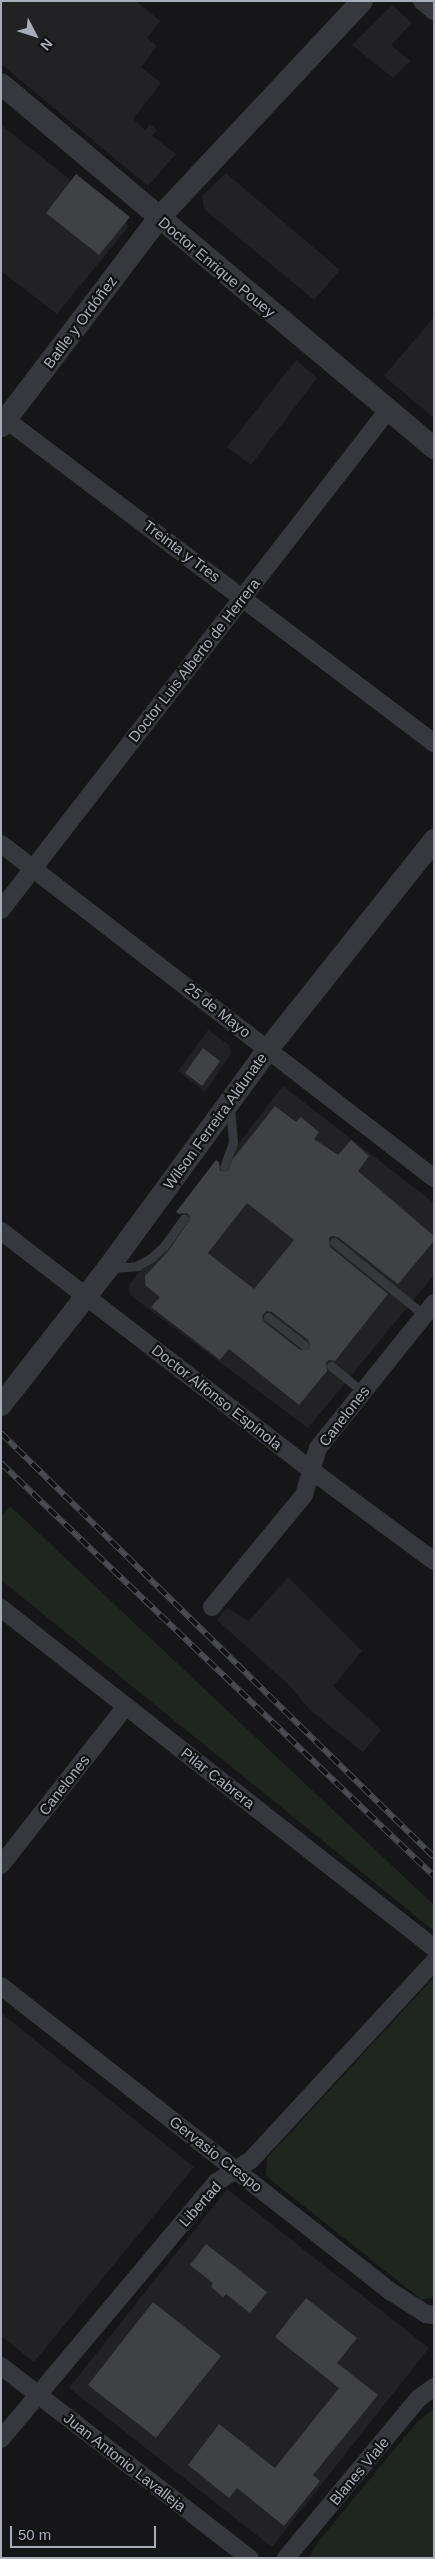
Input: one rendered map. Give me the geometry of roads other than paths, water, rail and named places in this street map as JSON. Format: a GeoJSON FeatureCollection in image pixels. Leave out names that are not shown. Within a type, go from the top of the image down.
{"type":"FeatureCollection","features":[{"type":"Feature","properties":{"kind":"street","name":"Batlle y Ordóñez"},"geometry":{"type":"LineString","coordinates":[[3,420],[159,218],[362,1]]}},
{"type":"Feature","properties":{"kind":"street"},"geometry":{"type":"LineString","coordinates":[[422,1],[434,11]]}},
{"type":"Feature","properties":{"kind":"street","name":"Doctor Enrique Pouey"},"geometry":{"type":"LineString","coordinates":[[1,84],[434,448]]}},
{"type":"Feature","properties":{"kind":"street","name":"Doctor Luis Alberto de Herrera"},"geometry":{"type":"LineString","coordinates":[[1,910],[388,410]]}},
{"type":"Feature","properties":{"kind":"street","name":"Treinta y Tres"},"geometry":{"type":"LineString","coordinates":[[3,420],[243,597],[434,743]]}},
{"type":"Feature","properties":{"kind":"street","name":"Wilson Ferreira Aldunate"},"geometry":{"type":"LineString","coordinates":[[1,1405],[108,1268],[268,1049],[434,840]]}},
{"type":"Feature","properties":{"kind":"street","name":"25 de Mayo"},"geometry":{"type":"LineString","coordinates":[[1,844],[434,1178]]}},
{"type":"Feature","properties":{"kind":"street","name":"Doctor Alfonso Espínola"},"geometry":{"type":"LineString","coordinates":[[1,1232],[311,1470],[434,1561]]}},
{"type":"Feature","properties":{"kind":"street","name":"Canelones"},"geometry":{"type":"LineString","coordinates":[[212,1607],[304,1495],[318,1448],[429,1309]]}},
{"type":"Feature","properties":{"kind":"street","name":"Pilar Cabrera"},"geometry":{"type":"LineString","coordinates":[[1,1608],[434,1948]]}},
{"type":"Feature","properties":{"kind":"street","name":"Canelones"},"geometry":{"type":"LineString","coordinates":[[1,1865],[126,1706]]}},
{"type":"Feature","properties":{"kind":"street","name":"Libertad"},"geometry":{"type":"LineString","coordinates":[[1,2439],[217,2182],[251,2160],[434,1962]]}},
{"type":"Feature","properties":{"kind":"street","name":"Gervasio Crespo"},"geometry":{"type":"LineString","coordinates":[[1,1986],[390,2291],[426,2314],[434,2316]]}},
{"type":"Feature","properties":{"kind":"street","name":"Juan Antonio Lavalleja"},"geometry":{"type":"LineString","coordinates":[[1,2366],[249,2558]]}},
{"type":"Feature","properties":{"kind":"street","name":"Blanes Viale"},"geometry":{"type":"LineString","coordinates":[[286,2558],[419,2398],[434,2386]]}},
{"type":"Feature","properties":{"kind":"lane"},"geometry":{"type":"LineString","coordinates":[[224,1167],[233,1142],[229,1102]]}},
{"type":"Feature","properties":{"kind":"lane"},"geometry":{"type":"LineString","coordinates":[[108,1268],[137,1266],[151,1258],[164,1246],[184,1218]]}},
{"type":"Feature","properties":{"kind":"lane"},"geometry":{"type":"LineString","coordinates":[[334,1242],[429,1309]]}},
{"type":"Feature","properties":{"kind":"lane"},"geometry":{"type":"LineString","coordinates":[[268,1316],[304,1345]]}},
{"type":"Feature","properties":{"kind":"lane"},"geometry":{"type":"LineString","coordinates":[[331,1366],[363,1392]]}},
{"type":"Feature","properties":{"kind":"railway"},"geometry":{"type":"LineString","coordinates":[[1,1433],[434,1857]]}},
{"type":"Feature","properties":{"kind":"railway"},"geometry":{"type":"LineString","coordinates":[[1,1463],[434,1876]]}}]}
